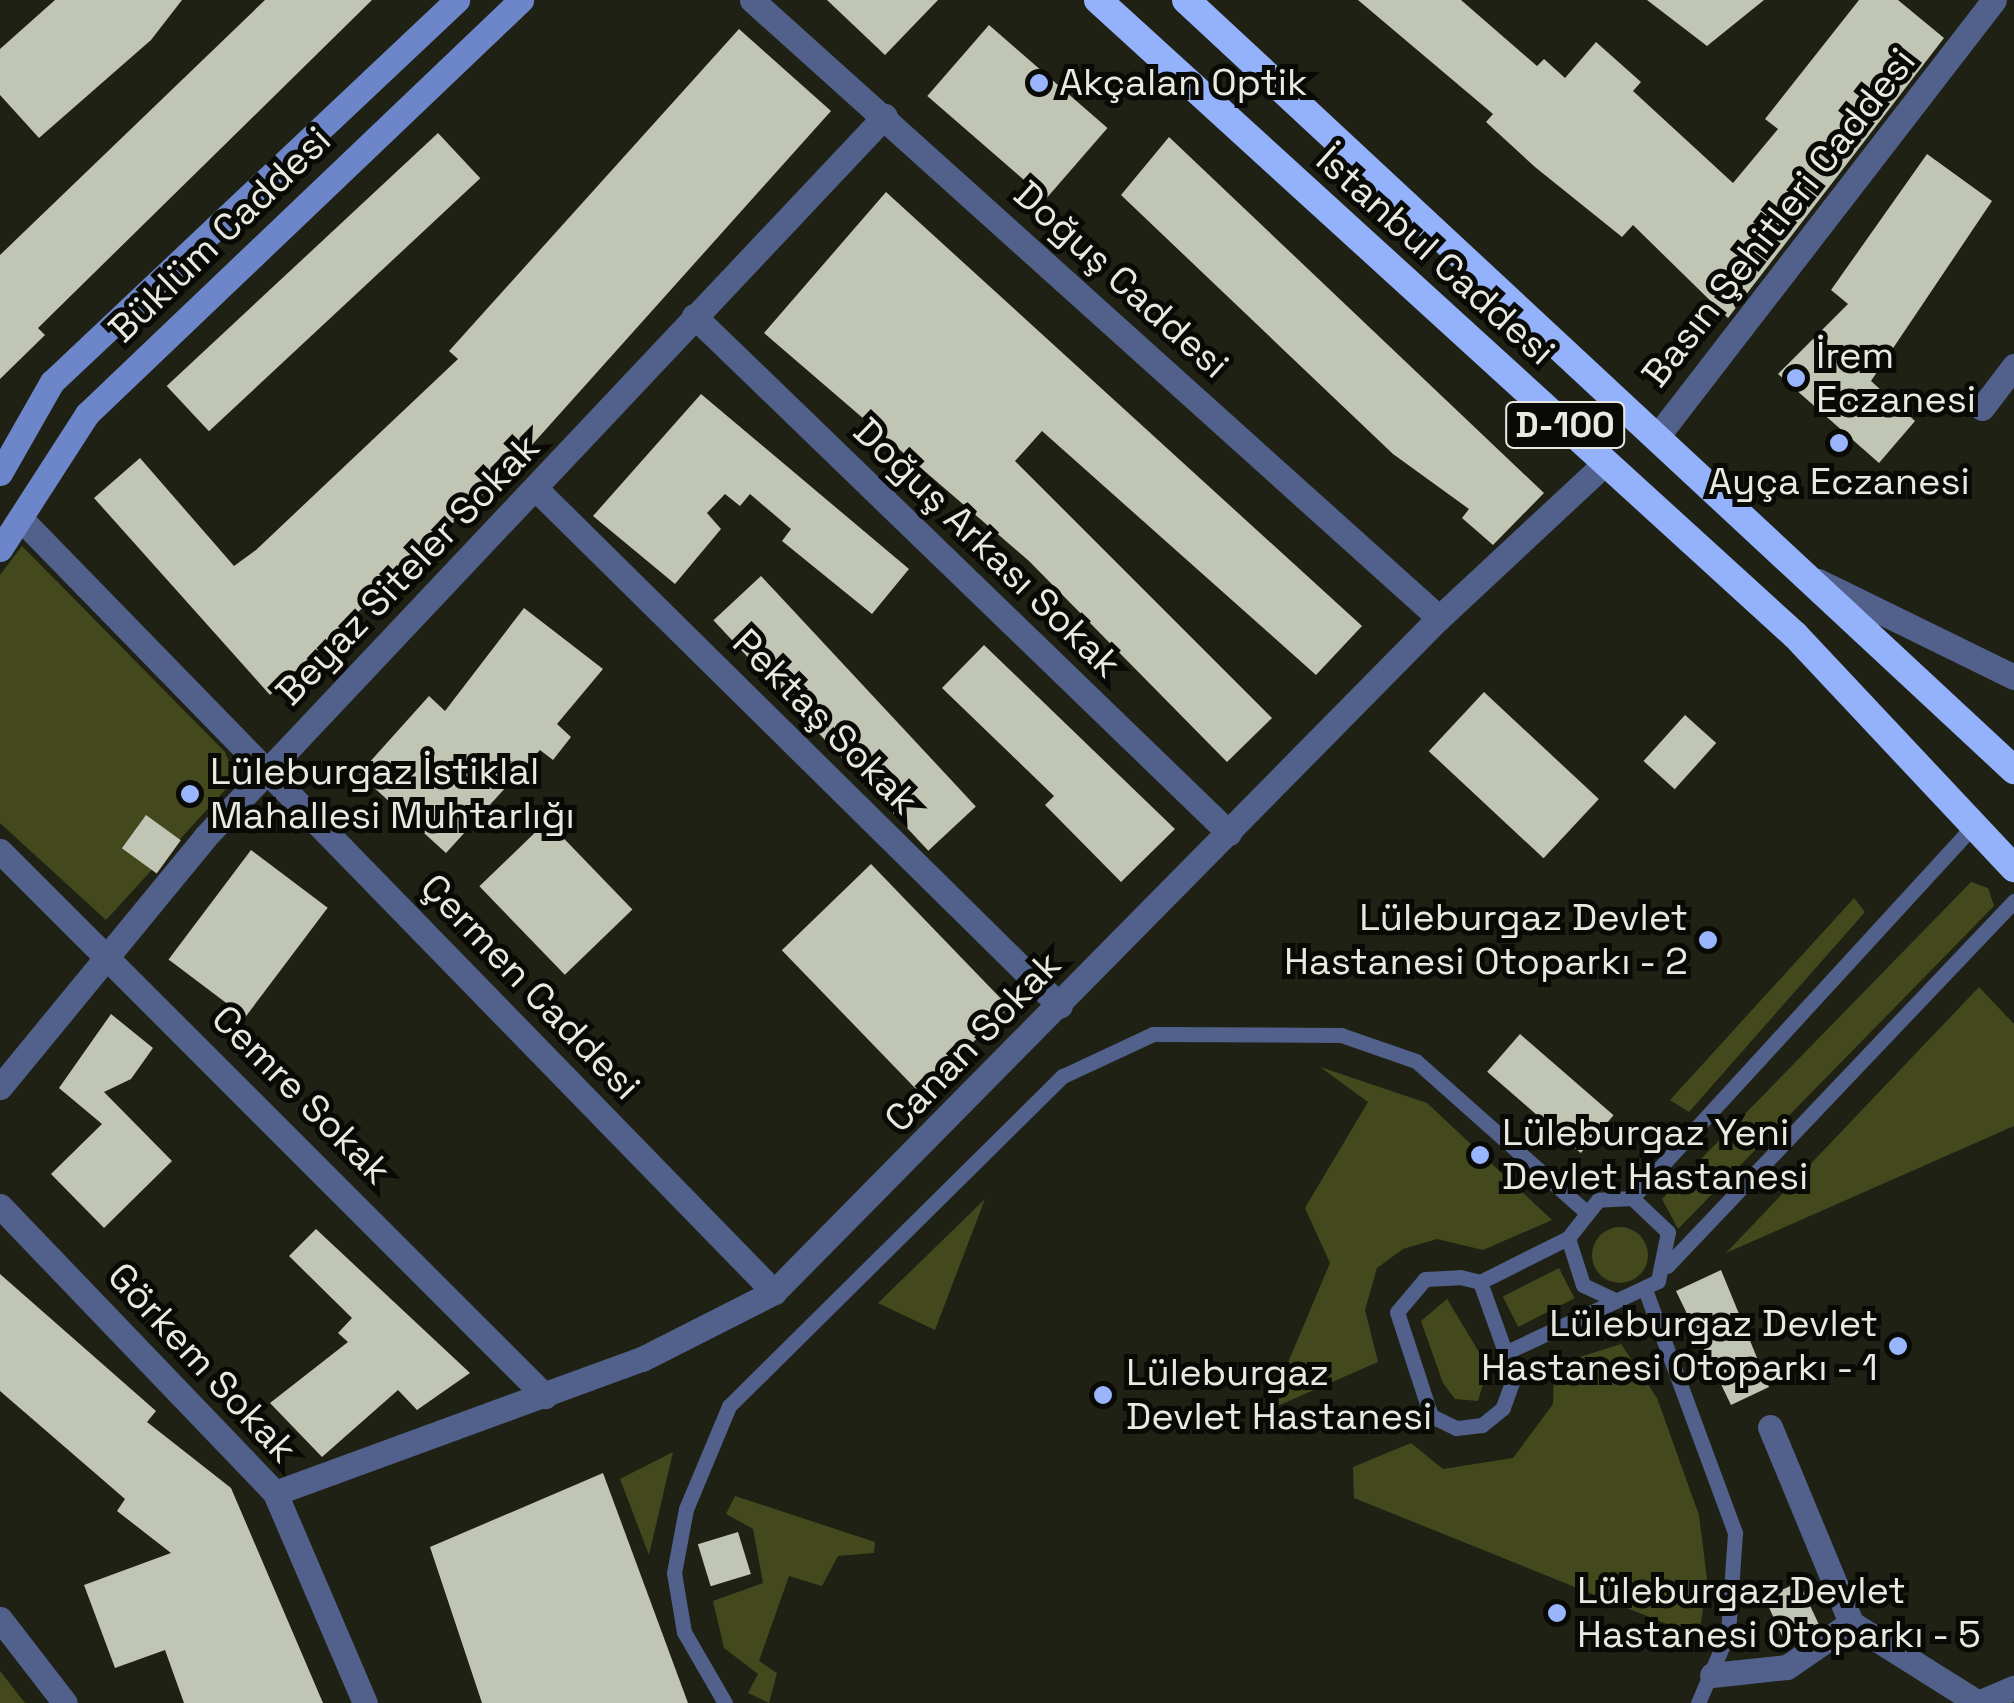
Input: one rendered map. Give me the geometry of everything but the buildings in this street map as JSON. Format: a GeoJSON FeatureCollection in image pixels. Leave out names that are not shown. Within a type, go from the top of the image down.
{"type":"FeatureCollection","features":[{"type":"Feature","properties":{"kind":"highway","name":"İstanbul Caddesi"},"geometry":{"type":"LineString","coordinates":[[1098,0],[1794,635],[2014,868]]}},
{"type":"Feature","properties":{"kind":"highway","name":"İstanbul Caddesi"},"geometry":{"type":"LineString","coordinates":[[1186,0],[1818,581],[2014,770]]}},
{"type":"Feature","properties":{"kind":"main road","name":"Büklüm Caddesi"},"geometry":{"type":"LineString","coordinates":[[0,473],[52,382],[457,0]]}},
{"type":"Feature","properties":{"kind":"main road","name":"Büklüm Caddesi"},"geometry":{"type":"LineString","coordinates":[[0,548],[11,514],[87,414],[521,0]]}},
{"type":"Feature","properties":{"kind":"street","name":"Doğuş Caddesi"},"geometry":{"type":"LineString","coordinates":[[752,0],[1439,618]]}},
{"type":"Feature","properties":{"kind":"street","name":"Basın Şehitleri Caddesi"},"geometry":{"type":"LineString","coordinates":[[1659,434],[1986,3]]}},
{"type":"Feature","properties":{"kind":"street"},"geometry":{"type":"LineString","coordinates":[[1986,3],[2014,18]]}},
{"type":"Feature","properties":{"kind":"street","name":"Beyaz Siteler Sokak"},"geometry":{"type":"LineString","coordinates":[[0,1086],[104,950],[268,771],[538,491],[694,316],[884,116]]}},
{"type":"Feature","properties":{"kind":"street","name":"Doğuş Arkası Sokak"},"geometry":{"type":"LineString","coordinates":[[694,316],[1229,833]]}},
{"type":"Feature","properties":{"kind":"street"},"geometry":{"type":"LineString","coordinates":[[1982,408],[2014,366]]}},
{"type":"Feature","properties":{"kind":"street","name":"Canan Sokak"},"geometry":{"type":"LineString","coordinates":[[275,1493],[545,1396],[774,1292],[1439,618],[1606,462]]}},
{"type":"Feature","properties":{"kind":"street","name":"Pektaş Sokak"},"geometry":{"type":"LineString","coordinates":[[538,491],[1060,1006]]}},
{"type":"Feature","properties":{"kind":"street","name":"Çermen Caddesi"},"geometry":{"type":"LineString","coordinates":[[11,514],[268,771],[774,1292]]}},
{"type":"Feature","properties":{"kind":"street"},"geometry":{"type":"LineString","coordinates":[[1818,581],[2014,677]]}},
{"type":"Feature","properties":{"kind":"street","name":"Cemre Sokak"},"geometry":{"type":"LineString","coordinates":[[0,850],[545,1396]]}},
{"type":"Feature","properties":{"kind":"street","name":"Görkem Sokak"},"geometry":{"type":"LineString","coordinates":[[0,1206],[275,1493],[365,1703]]}},
{"type":"Feature","properties":{"kind":"street"},"geometry":{"type":"LineString","coordinates":[[1770,1427],[1852,1623],[1978,1703],[2014,1688]]}},
{"type":"Feature","properties":{"kind":"street"},"geometry":{"type":"LineString","coordinates":[[0,1619],[65,1703]]}},
{"type":"Feature","properties":{"kind":"street"},"geometry":{"type":"LineString","coordinates":[[1712,1674],[1786,1666],[1852,1623]]}},
{"type":"Feature","properties":{"kind":"lane"},"geometry":{"type":"LineString","coordinates":[[1480,1282],[1511,1350],[1503,1408],[1456,1428],[1431,1416],[1397,1312],[1426,1279],[1480,1282],[1568,1238],[1584,1210],[1632,1198],[1974,824]]}},
{"type":"Feature","properties":{"kind":"lane"},"geometry":{"type":"LineString","coordinates":[[1511,1350],[1613,1299],[1646,1292],[2014,901]]}},
{"type":"Feature","properties":{"kind":"lane"},"geometry":{"type":"LineString","coordinates":[[724,1703],[684,1632],[674,1573],[686,1509],[730,1406],[1063,1076],[1153,1034],[1342,1035],[1416,1061],[1584,1210]]}},
{"type":"Feature","properties":{"kind":"lane"},"geometry":{"type":"LineString","coordinates":[[1632,1198],[1660,1217],[1667,1266]]}},
{"type":"Feature","properties":{"kind":"lane"},"geometry":{"type":"LineString","coordinates":[[1568,1238],[1583,1285],[1613,1299]]}},
{"type":"Feature","properties":{"kind":"lane"},"geometry":{"type":"LineString","coordinates":[[1646,1292],[1735,1533],[1728,1633],[1698,1703]]}},
{"type":"Feature","properties":{"kind":"green space"},"geometry":{"type":"Polygon","coordinates":[[[22,546],[225,752],[236,778],[106,920],[0,823],[0,575],[22,546]]]}},
{"type":"Feature","properties":{"kind":"green space"},"geometry":{"type":"Polygon","coordinates":[[[1971,882],[1988,888],[1994,906],[1678,1229],[1662,1199],[1971,882]]]}},
{"type":"Feature","properties":{"kind":"green space"},"geometry":{"type":"Polygon","coordinates":[[[1854,898],[1865,912],[1689,1112],[1670,1100],[1854,898]]]}},
{"type":"Feature","properties":{"kind":"green space"},"geometry":{"type":"Polygon","coordinates":[[[1979,987],[2014,1024],[2014,1126],[1726,1253],[1979,987]]]}},
{"type":"Feature","properties":{"kind":"green space"},"geometry":{"type":"Polygon","coordinates":[[[1320,1067],[1427,1103],[1552,1220],[1483,1250],[1437,1239],[1403,1249],[1377,1268],[1365,1310],[1378,1362],[1268,1410],[1330,1263],[1305,1208],[1368,1102],[1320,1067]]]}},
{"type":"Feature","properties":{"kind":"green space"},"geometry":{"type":"Polygon","coordinates":[[[985,1199],[935,1330],[878,1303],[985,1199]]]}},
{"type":"Feature","properties":{"kind":"green space"},"geometry":{"type":"Polygon","coordinates":[[[1620,1227],[1640,1235],[1648,1255],[1640,1275],[1620,1283],[1600,1275],[1592,1255],[1600,1235],[1620,1227]]]}},
{"type":"Feature","properties":{"kind":"green space"},"geometry":{"type":"Polygon","coordinates":[[[1559,1268],[1574,1298],[1518,1327],[1503,1297],[1559,1268]]]}},
{"type":"Feature","properties":{"kind":"green space"},"geometry":{"type":"Polygon","coordinates":[[[1447,1299],[1488,1367],[1478,1401],[1455,1399],[1443,1383],[1421,1321],[1447,1299]]]}},
{"type":"Feature","properties":{"kind":"green space"},"geometry":{"type":"Polygon","coordinates":[[[1621,1344],[1657,1398],[1699,1515],[1707,1579],[1699,1637],[1354,1498],[1353,1467],[1411,1443],[1443,1469],[1513,1458],[1553,1404],[1554,1365],[1621,1344]]]}},
{"type":"Feature","properties":{"kind":"green space"},"geometry":{"type":"Polygon","coordinates":[[[673,1452],[649,1555],[620,1479],[673,1452]]]}},
{"type":"Feature","properties":{"kind":"green space"},"geometry":{"type":"Polygon","coordinates":[[[735,1496],[875,1542],[874,1553],[838,1556],[822,1586],[789,1576],[759,1661],[777,1673],[769,1703],[748,1693],[758,1674],[724,1648],[713,1601],[763,1583],[753,1529],[726,1514],[735,1496]]]}},
{"type":"Feature","properties":{"kind":"green space"},"geometry":{"type":"Polygon","coordinates":[[[0,1671],[25,1703],[0,1703],[0,1671]]]}},
{"type":"Feature","properties":{"kind":"place","name":"Akçalan Optik"},"geometry":{"type":"Point","coordinates":[1039,83]}},
{"type":"Feature","properties":{"kind":"place","name":"İrem Eczanesi"},"geometry":{"type":"Point","coordinates":[1796,378]}},
{"type":"Feature","properties":{"kind":"place","name":"Ayça Eczanesi"},"geometry":{"type":"Point","coordinates":[1839,443]}},
{"type":"Feature","properties":{"kind":"place","name":"Lüleburgaz İstiklal Mahallesi Muhtarlığı"},"geometry":{"type":"Point","coordinates":[190,794]}},
{"type":"Feature","properties":{"kind":"place","name":"Lüleburgaz Devlet Hastanesi Otoparkı - 2"},"geometry":{"type":"Point","coordinates":[1708,940]}},
{"type":"Feature","properties":{"kind":"place","name":"Lüleburgaz Yeni Devlet Hastanesi"},"geometry":{"type":"Point","coordinates":[1480,1155]}},
{"type":"Feature","properties":{"kind":"place","name":"Lüleburgaz Devlet Hastanesi Otoparkı - 1"},"geometry":{"type":"Point","coordinates":[1898,1346]}},
{"type":"Feature","properties":{"kind":"place","name":"Lüleburgaz Devlet Hastanesi"},"geometry":{"type":"Point","coordinates":[1103,1395]}},
{"type":"Feature","properties":{"kind":"place","name":"Lüleburgaz Devlet Hastanesi Otoparkı - 5"},"geometry":{"type":"Point","coordinates":[1557,1613]}}]}
